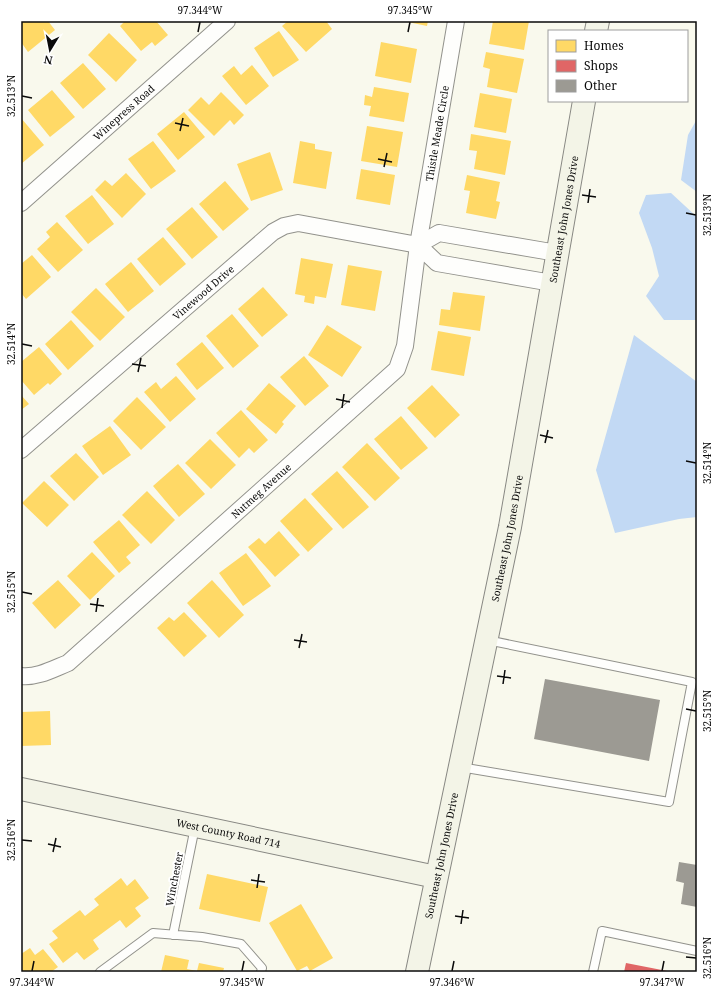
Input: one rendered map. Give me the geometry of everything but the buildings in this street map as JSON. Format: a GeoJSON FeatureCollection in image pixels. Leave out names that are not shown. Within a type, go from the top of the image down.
{"type":"FeatureCollection","features":[{"type":"Feature","properties":{"kind":"main road","name":"Southeast John Jones Drive"},"geometry":{"type":"LineString","coordinates":[[417,972],[510,527],[584,102]]}},
{"type":"Feature","properties":{"kind":"main road","name":"West County Road 714"},"geometry":{"type":"LineString","coordinates":[[21,789],[436,877]]}},
{"type":"Feature","properties":{"kind":"street","name":"Winepress Road"},"geometry":{"type":"LineString","coordinates":[[21,203],[227,21]]}},
{"type":"Feature","properties":{"kind":"street","name":"Thistle Meade Circle"},"geometry":{"type":"LineString","coordinates":[[418,245],[456,21]]}},
{"type":"Feature","properties":{"kind":"street","name":"Vinewood Drive"},"geometry":{"type":"LineString","coordinates":[[21,450],[272,232],[284,226],[298,223],[418,245]]}},
{"type":"Feature","properties":{"kind":"street"},"geometry":{"type":"LineString","coordinates":[[552,283],[437,263],[418,245],[440,233],[557,253]]}},
{"type":"Feature","properties":{"kind":"street","name":"Nutmeg Avenue"},"geometry":{"type":"LineString","coordinates":[[21,676],[28,677],[46,672],[68,663],[397,369],[405,346],[418,245]]}},
{"type":"Feature","properties":{"kind":"lane"},"geometry":{"type":"LineString","coordinates":[[459,767],[669,802],[692,682],[486,640]]}},
{"type":"Feature","properties":{"kind":"lane","name":"Winchester"},"geometry":{"type":"LineString","coordinates":[[173,935],[195,826]]}},
{"type":"Feature","properties":{"kind":"lane"},"geometry":{"type":"LineString","coordinates":[[593,972],[602,931],[697,951]]}},
{"type":"Feature","properties":{"kind":"lane"},"geometry":{"type":"LineString","coordinates":[[100,972],[153,933],[202,937],[241,944],[262,968],[261,972]]}},
{"type":"Feature","properties":{"kind":"water"},"geometry":{"type":"Polygon","coordinates":[[[697,119],[697,192],[681,180],[688,135],[697,119]]]}},
{"type":"Feature","properties":{"kind":"water"},"geometry":{"type":"Polygon","coordinates":[[[671,193],[697,217],[697,320],[664,320],[646,296],[659,276],[652,248],[639,213],[646,195],[671,193]]]}},
{"type":"Feature","properties":{"kind":"water"},"geometry":{"type":"Polygon","coordinates":[[[634,335],[697,382],[697,517],[679,519],[615,533],[596,470],[634,335]]]}}]}
